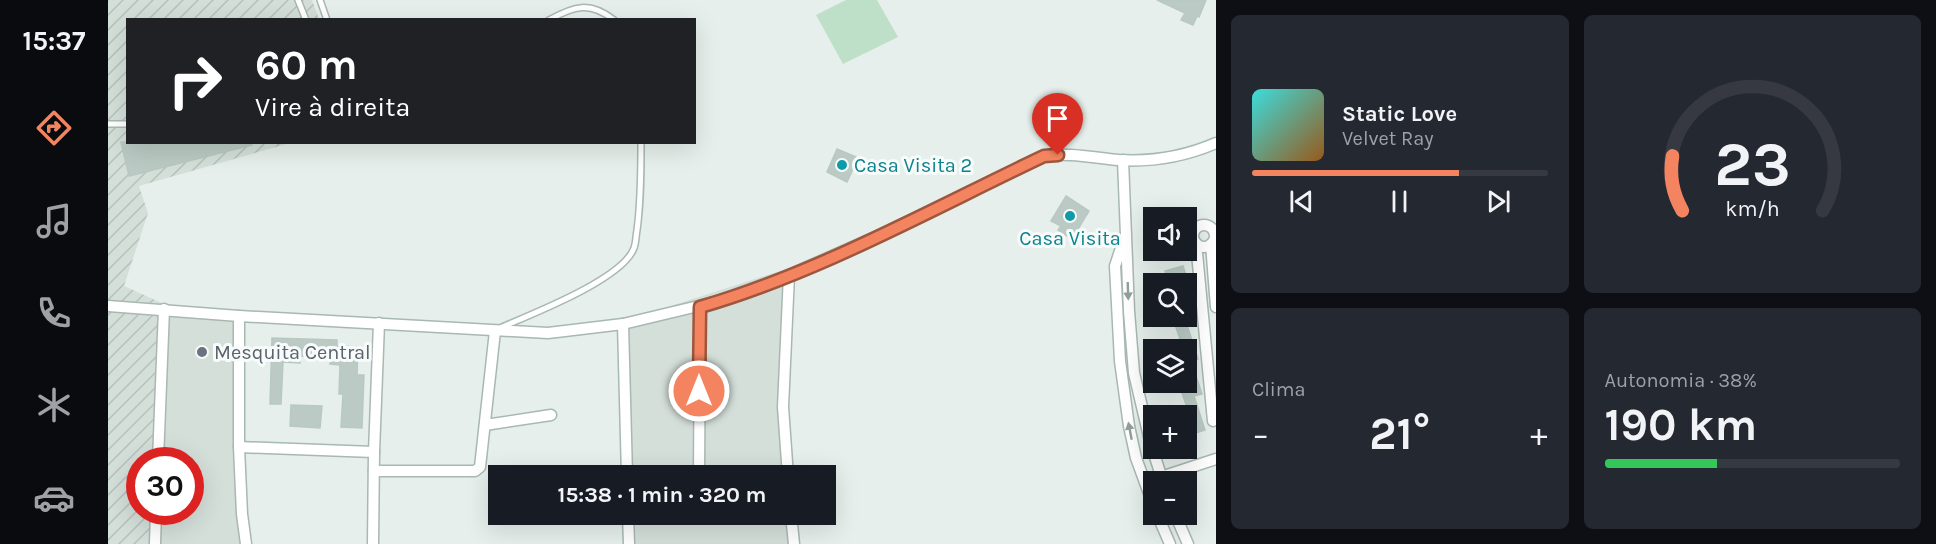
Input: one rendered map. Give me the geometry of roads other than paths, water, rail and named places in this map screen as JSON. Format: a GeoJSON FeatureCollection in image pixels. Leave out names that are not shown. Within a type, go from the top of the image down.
{"type":"FeatureCollection","features":[{"type":"Feature","properties":{"kind":"street"},"geometry":{"type":"LineString","coordinates":[[108,306],[239,316],[548,333],[624,324],[700,307],[789,275],[873,238],[1044,156],[1123,160],[1157,159],[1192,152],[1216,144]]}},
{"type":"Feature","properties":{"kind":"street"},"geometry":{"type":"LineString","coordinates":[[1123,160],[1134,373],[1159,471]]}},
{"type":"Feature","properties":{"kind":"street"},"geometry":{"type":"LineString","coordinates":[[1197,228],[1204,225],[1209,226],[1214,232],[1214,241],[1211,244],[1216,307]]}},
{"type":"Feature","properties":{"kind":"street"},"geometry":{"type":"LineString","coordinates":[[1126,232],[1115,266],[1120,361],[1129,426],[1143,477]]}},
{"type":"Feature","properties":{"kind":"street"},"geometry":{"type":"LineString","coordinates":[[1197,244],[1202,247],[1211,244]]}},
{"type":"Feature","properties":{"kind":"street"},"geometry":{"type":"LineString","coordinates":[[1197,253],[1213,421]]}},
{"type":"Feature","properties":{"kind":"street"},"geometry":{"type":"LineString","coordinates":[[787,465],[783,407],[789,275]]}},
{"type":"Feature","properties":{"kind":"street"},"geometry":{"type":"LineString","coordinates":[[699,465],[700,307]]}},
{"type":"Feature","properties":{"kind":"street"},"geometry":{"type":"LineString","coordinates":[[159,447],[164,309]]}},
{"type":"Feature","properties":{"kind":"street"},"geometry":{"type":"LineString","coordinates":[[239,316],[239,447],[246,544]]}},
{"type":"Feature","properties":{"kind":"street"},"geometry":{"type":"LineString","coordinates":[[374,544],[374,452],[379,323]]}},
{"type":"Feature","properties":{"kind":"street"},"geometry":{"type":"LineString","coordinates":[[624,324],[627,465]]}},
{"type":"Feature","properties":{"kind":"street"},"geometry":{"type":"LineString","coordinates":[[374,471],[475,471],[480,467],[495,330]]}},
{"type":"Feature","properties":{"kind":"street"},"geometry":{"type":"LineString","coordinates":[[485,425],[551,415]]}},
{"type":"Feature","properties":{"kind":"street"},"geometry":{"type":"LineString","coordinates":[[239,447],[374,452]]}},
{"type":"Feature","properties":{"kind":"street"},"geometry":{"type":"LineString","coordinates":[[1184,471],[1216,459]]}},
{"type":"Feature","properties":{"kind":"street"},"geometry":{"type":"LineString","coordinates":[[155,544],[156,525]]}},
{"type":"Feature","properties":{"kind":"street"},"geometry":{"type":"LineString","coordinates":[[628,525],[629,544]]}},
{"type":"Feature","properties":{"kind":"street"},"geometry":{"type":"LineString","coordinates":[[792,525],[794,544]]}},
{"type":"Feature","properties":{"kind":"street"},"geometry":{"type":"LineString","coordinates":[[1162,525],[1170,544]]}},
{"type":"Feature","properties":{"kind":"street"},"geometry":{"type":"LineString","coordinates":[[1180,525],[1188,544]]}},
{"type":"Feature","properties":{"kind":"lane"},"geometry":{"type":"LineString","coordinates":[[298,0],[305,18]]}},
{"type":"Feature","properties":{"kind":"lane"},"geometry":{"type":"LineString","coordinates":[[320,0],[326,18]]}},
{"type":"Feature","properties":{"kind":"lane"},"geometry":{"type":"LineString","coordinates":[[553,18],[570,9],[580,7],[593,8],[612,18]]}},
{"type":"Feature","properties":{"kind":"lane"},"geometry":{"type":"LineString","coordinates":[[108,124],[126,124]]}},
{"type":"Feature","properties":{"kind":"lane"},"geometry":{"type":"LineString","coordinates":[[495,330],[591,285],[619,268],[634,249],[638,220],[641,144]]}},
{"type":"Feature","properties":{"kind":"place","name":"Casa Visita 2"},"geometry":{"type":"Point","coordinates":[842,165]}},
{"type":"Feature","properties":{"kind":"place","name":"Casa Visita"},"geometry":{"type":"Point","coordinates":[1070,216]}},
{"type":"Feature","properties":{"kind":"place","name":"Mesquita Central"},"geometry":{"type":"Point","coordinates":[202,352]}}]}
